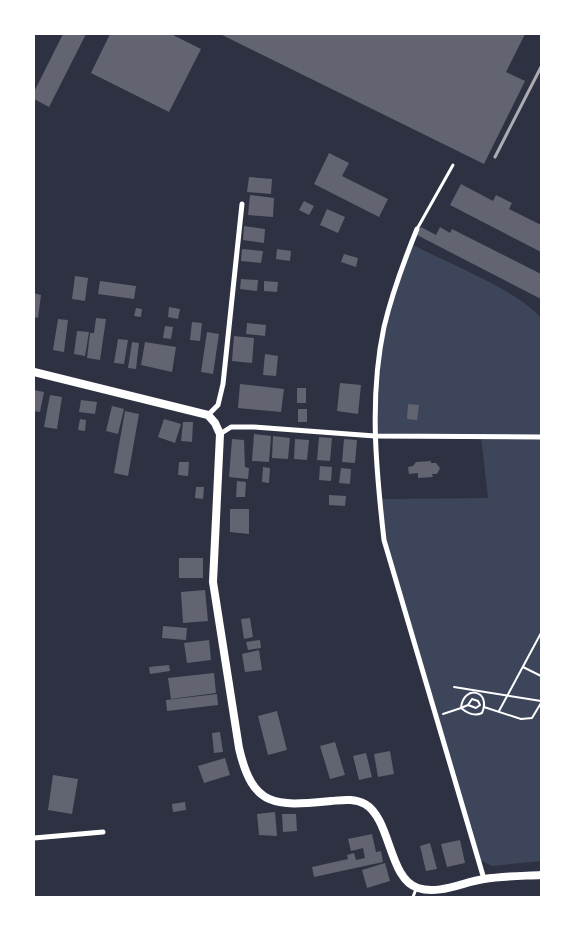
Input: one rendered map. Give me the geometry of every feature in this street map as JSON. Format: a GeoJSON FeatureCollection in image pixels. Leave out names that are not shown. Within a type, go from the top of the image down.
{"type":"FeatureCollection","features":[{"type":"Feature","properties":{"kind":"street"},"geometry":{"type":"LineString","coordinates":[[208,415],[218,405],[223,384],[242,204]]}},
{"type":"Feature","properties":{"kind":"street"},"geometry":{"type":"LineString","coordinates":[[417,229],[400,270],[384,327],[378,374],[375,436],[384,540],[484,879]]}},
{"type":"Feature","properties":{"kind":"street"},"geometry":{"type":"LineString","coordinates":[[34,372],[208,415],[215,423],[220,434],[213,582],[231,702],[244,771],[257,793],[275,801],[301,804],[354,800],[365,804],[377,816],[404,878],[416,888],[434,890],[484,879],[541,875]]}},
{"type":"Feature","properties":{"kind":"street"},"geometry":{"type":"LineString","coordinates":[[220,434],[231,427],[254,427],[375,436],[541,437]]}},
{"type":"Feature","properties":{"kind":"street"},"geometry":{"type":"LineString","coordinates":[[34,838],[103,832]]}},
{"type":"Feature","properties":{"kind":"lane"},"geometry":{"type":"LineString","coordinates":[[417,229],[453,164]]}},
{"type":"Feature","properties":{"kind":"lane"},"geometry":{"type":"LineString","coordinates":[[413,897],[416,888]]}},
{"type":"Feature","properties":{"kind":"path"},"geometry":{"type":"LineString","coordinates":[[499,712],[541,633]]}},
{"type":"Feature","properties":{"kind":"path"},"geometry":{"type":"LineString","coordinates":[[523,667],[541,676]]}},
{"type":"Feature","properties":{"kind":"path"},"geometry":{"type":"LineString","coordinates":[[454,687],[541,702],[532,718],[521,719],[484,707]]}},
{"type":"Feature","properties":{"kind":"path"},"geometry":{"type":"LineString","coordinates":[[476,692],[482,696],[484,707],[482,713],[477,715],[471,714],[461,708],[465,696],[470,693],[476,692]]}},
{"type":"Feature","properties":{"kind":"path"},"geometry":{"type":"LineString","coordinates":[[436,716],[468,705],[472,699],[475,699],[480,705],[476,708],[468,705]]}},
{"type":"Feature","properties":{"kind":"shaded area"},"geometry":{"type":"Polygon","coordinates":[[[411,244],[498,287],[530,307],[541,318],[541,861],[492,866],[478,859],[384,540],[380,499],[488,498],[481,437],[375,436],[384,327],[411,244]]]}},
{"type":"Feature","properties":{"kind":"building"},"geometry":{"type":"Polygon","coordinates":[[[63,34],[86,34],[49,107],[34,99],[34,92],[63,34]]]}},
{"type":"Feature","properties":{"kind":"building"},"geometry":{"type":"Polygon","coordinates":[[[110,34],[171,34],[201,49],[169,112],[91,73],[110,34]]]}},
{"type":"Feature","properties":{"kind":"building"},"geometry":{"type":"Polygon","coordinates":[[[220,34],[525,34],[506,72],[525,81],[484,164],[220,34]]]}},
{"type":"Feature","properties":{"kind":"building"},"geometry":{"type":"Polygon","coordinates":[[[329,153],[349,163],[342,176],[388,199],[379,217],[314,184],[329,153]]]}},
{"type":"Feature","properties":{"kind":"building"},"geometry":{"type":"Polygon","coordinates":[[[249,177],[272,179],[271,194],[247,192],[249,177]]]}},
{"type":"Feature","properties":{"kind":"building"},"geometry":{"type":"Polygon","coordinates":[[[461,184],[493,201],[496,195],[512,203],[509,209],[541,225],[541,252],[450,205],[461,184]]]}},
{"type":"Feature","properties":{"kind":"building"},"geometry":{"type":"Polygon","coordinates":[[[250,195],[274,198],[273,217],[248,215],[250,195]]]}},
{"type":"Feature","properties":{"kind":"building"},"geometry":{"type":"Polygon","coordinates":[[[304,201],[314,206],[309,215],[299,210],[304,201]]]}},
{"type":"Feature","properties":{"kind":"building"},"geometry":{"type":"Polygon","coordinates":[[[327,209],[345,217],[338,233],[320,225],[327,209]]]}},
{"type":"Feature","properties":{"kind":"building"},"geometry":{"type":"Polygon","coordinates":[[[244,226],[265,229],[264,243],[243,240],[244,226]]]}},
{"type":"Feature","properties":{"kind":"building"},"geometry":{"type":"Polygon","coordinates":[[[421,227],[436,235],[440,227],[450,233],[452,229],[541,274],[541,299],[417,235],[421,227]]]}},
{"type":"Feature","properties":{"kind":"building"},"geometry":{"type":"Polygon","coordinates":[[[242,249],[263,251],[261,263],[241,261],[242,249]]]}},
{"type":"Feature","properties":{"kind":"building"},"geometry":{"type":"Polygon","coordinates":[[[277,249],[291,251],[290,261],[276,259],[277,249]]]}},
{"type":"Feature","properties":{"kind":"building"},"geometry":{"type":"Polygon","coordinates":[[[344,254],[358,258],[356,267],[341,262],[344,254]]]}},
{"type":"Feature","properties":{"kind":"building"},"geometry":{"type":"Polygon","coordinates":[[[75,276],[88,278],[85,301],[72,299],[75,276]]]}},
{"type":"Feature","properties":{"kind":"building"},"geometry":{"type":"Polygon","coordinates":[[[241,279],[258,280],[257,291],[240,289],[241,279]]]}},
{"type":"Feature","properties":{"kind":"building"},"geometry":{"type":"Polygon","coordinates":[[[100,281],[136,286],[134,299],[98,294],[100,281]]]}},
{"type":"Feature","properties":{"kind":"building"},"geometry":{"type":"Polygon","coordinates":[[[264,281],[278,282],[277,292],[264,291],[264,281]]]}},
{"type":"Feature","properties":{"kind":"building"},"geometry":{"type":"Polygon","coordinates":[[[34,293],[41,295],[38,318],[34,317],[34,293]]]}},
{"type":"Feature","properties":{"kind":"building"},"geometry":{"type":"Polygon","coordinates":[[[169,307],[180,309],[178,319],[168,317],[169,307]]]}},
{"type":"Feature","properties":{"kind":"building"},"geometry":{"type":"Polygon","coordinates":[[[136,308],[142,309],[141,317],[134,316],[136,308]]]}},
{"type":"Feature","properties":{"kind":"building"},"geometry":{"type":"Polygon","coordinates":[[[96,318],[106,319],[100,360],[87,358],[90,333],[94,333],[96,318]]]}},
{"type":"Feature","properties":{"kind":"building"},"geometry":{"type":"Polygon","coordinates":[[[58,319],[68,320],[64,352],[53,350],[58,319]]]}},
{"type":"Feature","properties":{"kind":"building"},"geometry":{"type":"Polygon","coordinates":[[[192,322],[202,323],[200,341],[190,340],[192,322]]]}},
{"type":"Feature","properties":{"kind":"building"},"geometry":{"type":"Polygon","coordinates":[[[247,323],[266,325],[265,336],[246,334],[247,323]]]}},
{"type":"Feature","properties":{"kind":"building"},"geometry":{"type":"Polygon","coordinates":[[[165,326],[173,327],[171,339],[163,338],[165,326]]]}},
{"type":"Feature","properties":{"kind":"building"},"geometry":{"type":"Polygon","coordinates":[[[77,331],[89,332],[85,356],[74,354],[77,331]]]}},
{"type":"Feature","properties":{"kind":"building"},"geometry":{"type":"Polygon","coordinates":[[[207,332],[219,334],[213,374],[201,372],[207,332]]]}},
{"type":"Feature","properties":{"kind":"building"},"geometry":{"type":"Polygon","coordinates":[[[234,336],[254,338],[252,363],[232,361],[234,336]]]}},
{"type":"Feature","properties":{"kind":"building"},"geometry":{"type":"Polygon","coordinates":[[[118,339],[128,340],[124,364],[114,363],[118,339]]]}},
{"type":"Feature","properties":{"kind":"building"},"geometry":{"type":"Polygon","coordinates":[[[132,342],[139,343],[136,369],[128,368],[132,342]]]}},
{"type":"Feature","properties":{"kind":"building"},"geometry":{"type":"Polygon","coordinates":[[[145,342],[176,347],[172,372],[141,365],[145,342]]]}},
{"type":"Feature","properties":{"kind":"building"},"geometry":{"type":"Polygon","coordinates":[[[265,354],[278,356],[276,376],[263,375],[265,354]]]}},
{"type":"Feature","properties":{"kind":"building"},"geometry":{"type":"Polygon","coordinates":[[[340,383],[361,385],[358,414],[337,411],[340,383]]]}},
{"type":"Feature","properties":{"kind":"building"},"geometry":{"type":"Polygon","coordinates":[[[240,384],[284,389],[281,412],[238,408],[240,384]]]}},
{"type":"Feature","properties":{"kind":"building"},"geometry":{"type":"Polygon","coordinates":[[[297,388],[306,388],[306,403],[297,403],[297,388]]]}},
{"type":"Feature","properties":{"kind":"building"},"geometry":{"type":"Polygon","coordinates":[[[34,390],[44,392],[40,412],[34,411],[34,390]]]}},
{"type":"Feature","properties":{"kind":"building"},"geometry":{"type":"Polygon","coordinates":[[[50,395],[62,397],[57,429],[44,427],[50,395]]]}},
{"type":"Feature","properties":{"kind":"building"},"geometry":{"type":"Polygon","coordinates":[[[81,400],[97,402],[95,414],[79,412],[81,400]]]}},
{"type":"Feature","properties":{"kind":"building"},"geometry":{"type":"Polygon","coordinates":[[[408,404],[419,405],[417,420],[407,419],[408,404]]]}},
{"type":"Feature","properties":{"kind":"building"},"geometry":{"type":"Polygon","coordinates":[[[112,406],[124,409],[118,434],[106,431],[112,406]]]}},
{"type":"Feature","properties":{"kind":"building"},"geometry":{"type":"Polygon","coordinates":[[[298,409],[307,409],[307,422],[298,422],[298,409]]]}},
{"type":"Feature","properties":{"kind":"building"},"geometry":{"type":"Polygon","coordinates":[[[125,411],[139,414],[128,476],[114,473],[125,411]]]}},
{"type":"Feature","properties":{"kind":"building"},"geometry":{"type":"Polygon","coordinates":[[[80,419],[86,420],[85,431],[78,430],[80,419]]]}},
{"type":"Feature","properties":{"kind":"building"},"geometry":{"type":"Polygon","coordinates":[[[164,419],[181,424],[175,443],[158,437],[164,419]]]}},
{"type":"Feature","properties":{"kind":"building"},"geometry":{"type":"Polygon","coordinates":[[[183,422],[193,422],[192,442],[181,441],[183,422]]]}},
{"type":"Feature","properties":{"kind":"building"},"geometry":{"type":"Polygon","coordinates":[[[254,434],[271,436],[269,462],[252,461],[254,434]]]}},
{"type":"Feature","properties":{"kind":"building"},"geometry":{"type":"Polygon","coordinates":[[[273,436],[290,438],[288,459],[272,458],[273,436]]]}},
{"type":"Feature","properties":{"kind":"building"},"geometry":{"type":"Polygon","coordinates":[[[319,437],[332,438],[330,461],[317,460],[319,437]]]}},
{"type":"Feature","properties":{"kind":"building"},"geometry":{"type":"Polygon","coordinates":[[[232,439],[244,440],[245,467],[249,468],[248,479],[229,477],[232,439]]]}},
{"type":"Feature","properties":{"kind":"building"},"geometry":{"type":"Polygon","coordinates":[[[295,439],[309,440],[307,460],[294,459],[295,439]]]}},
{"type":"Feature","properties":{"kind":"building"},"geometry":{"type":"Polygon","coordinates":[[[344,439],[357,440],[355,463],[342,462],[344,439]]]}},
{"type":"Feature","properties":{"kind":"building"},"geometry":{"type":"Polygon","coordinates":[[[431,461],[431,463],[436,463],[440,468],[437,474],[432,474],[433,477],[418,478],[418,473],[409,474],[408,467],[413,466],[416,462],[431,461]]]}},
{"type":"Feature","properties":{"kind":"building"},"geometry":{"type":"Polygon","coordinates":[[[179,462],[189,462],[188,476],[178,475],[179,462]]]}},
{"type":"Feature","properties":{"kind":"building"},"geometry":{"type":"Polygon","coordinates":[[[320,466],[332,467],[331,481],[319,480],[320,466]]]}},
{"type":"Feature","properties":{"kind":"building"},"geometry":{"type":"Polygon","coordinates":[[[263,467],[270,468],[269,483],[262,482],[263,467]]]}},
{"type":"Feature","properties":{"kind":"building"},"geometry":{"type":"Polygon","coordinates":[[[341,468],[351,469],[350,484],[339,483],[341,468]]]}},
{"type":"Feature","properties":{"kind":"building"},"geometry":{"type":"Polygon","coordinates":[[[237,481],[246,482],[245,497],[236,497],[237,481]]]}},
{"type":"Feature","properties":{"kind":"building"},"geometry":{"type":"Polygon","coordinates":[[[196,487],[204,487],[203,499],[195,498],[196,487]]]}},
{"type":"Feature","properties":{"kind":"building"},"geometry":{"type":"Polygon","coordinates":[[[329,495],[346,496],[345,506],[329,505],[329,495]]]}},
{"type":"Feature","properties":{"kind":"building"},"geometry":{"type":"Polygon","coordinates":[[[230,509],[249,509],[249,534],[230,532],[230,509]]]}},
{"type":"Feature","properties":{"kind":"building"},"geometry":{"type":"Polygon","coordinates":[[[179,558],[203,558],[203,578],[179,578],[179,558]]]}},
{"type":"Feature","properties":{"kind":"building"},"geometry":{"type":"Polygon","coordinates":[[[205,590],[208,621],[183,623],[181,592],[205,590]]]}},
{"type":"Feature","properties":{"kind":"building"},"geometry":{"type":"Polygon","coordinates":[[[250,618],[253,637],[244,639],[241,619],[250,618]]]}},
{"type":"Feature","properties":{"kind":"building"},"geometry":{"type":"Polygon","coordinates":[[[163,626],[187,628],[186,640],[162,638],[163,626]]]}},
{"type":"Feature","properties":{"kind":"building"},"geometry":{"type":"Polygon","coordinates":[[[209,640],[211,660],[187,663],[184,643],[209,640]]]}},
{"type":"Feature","properties":{"kind":"building"},"geometry":{"type":"Polygon","coordinates":[[[260,640],[261,648],[248,650],[246,642],[260,640]]]}},
{"type":"Feature","properties":{"kind":"building"},"geometry":{"type":"Polygon","coordinates":[[[259,650],[262,670],[245,672],[242,654],[259,650]]]}},
{"type":"Feature","properties":{"kind":"building"},"geometry":{"type":"Polygon","coordinates":[[[169,665],[170,671],[150,674],[149,667],[169,665]]]}},
{"type":"Feature","properties":{"kind":"building"},"geometry":{"type":"Polygon","coordinates":[[[214,673],[216,693],[171,699],[168,678],[214,673]]]}},
{"type":"Feature","properties":{"kind":"building"},"geometry":{"type":"Polygon","coordinates":[[[217,694],[218,705],[167,711],[166,700],[217,694]]]}},
{"type":"Feature","properties":{"kind":"building"},"geometry":{"type":"Polygon","coordinates":[[[277,711],[287,750],[268,755],[258,716],[277,711]]]}},
{"type":"Feature","properties":{"kind":"building"},"geometry":{"type":"Polygon","coordinates":[[[220,732],[223,752],[214,753],[212,733],[220,732]]]}},
{"type":"Feature","properties":{"kind":"building"},"geometry":{"type":"Polygon","coordinates":[[[335,742],[345,775],[330,779],[320,746],[335,742]]]}},
{"type":"Feature","properties":{"kind":"building"},"geometry":{"type":"Polygon","coordinates":[[[390,751],[394,774],[378,777],[374,754],[390,751]]]}},
{"type":"Feature","properties":{"kind":"building"},"geometry":{"type":"Polygon","coordinates":[[[366,753],[372,777],[359,780],[353,756],[366,753]]]}},
{"type":"Feature","properties":{"kind":"building"},"geometry":{"type":"Polygon","coordinates":[[[225,758],[230,775],[204,783],[198,766],[225,758]]]}},
{"type":"Feature","properties":{"kind":"building"},"geometry":{"type":"Polygon","coordinates":[[[53,775],[78,779],[72,814],[48,810],[53,775]]]}},
{"type":"Feature","properties":{"kind":"building"},"geometry":{"type":"Polygon","coordinates":[[[185,802],[186,810],[173,812],[172,804],[185,802]]]}},
{"type":"Feature","properties":{"kind":"building"},"geometry":{"type":"Polygon","coordinates":[[[275,812],[277,836],[259,835],[257,814],[275,812]]]}},
{"type":"Feature","properties":{"kind":"building"},"geometry":{"type":"Polygon","coordinates":[[[282,814],[296,814],[297,831],[283,832],[282,814]]]}},
{"type":"Feature","properties":{"kind":"building"},"geometry":{"type":"Polygon","coordinates":[[[372,834],[376,852],[381,851],[383,862],[314,877],[312,867],[348,859],[347,855],[354,853],[356,860],[365,858],[363,848],[351,851],[348,839],[372,834]]]}},
{"type":"Feature","properties":{"kind":"building"},"geometry":{"type":"Polygon","coordinates":[[[460,840],[465,863],[447,867],[441,844],[460,840]]]}},
{"type":"Feature","properties":{"kind":"building"},"geometry":{"type":"Polygon","coordinates":[[[430,843],[437,869],[426,871],[420,846],[430,843]]]}},
{"type":"Feature","properties":{"kind":"building"},"geometry":{"type":"Polygon","coordinates":[[[385,863],[390,881],[367,888],[362,870],[385,863]]]}},
{"type":"Feature","properties":{"kind":"railway"},"geometry":{"type":"LineString","coordinates":[[495,157],[541,67]]}}]}
